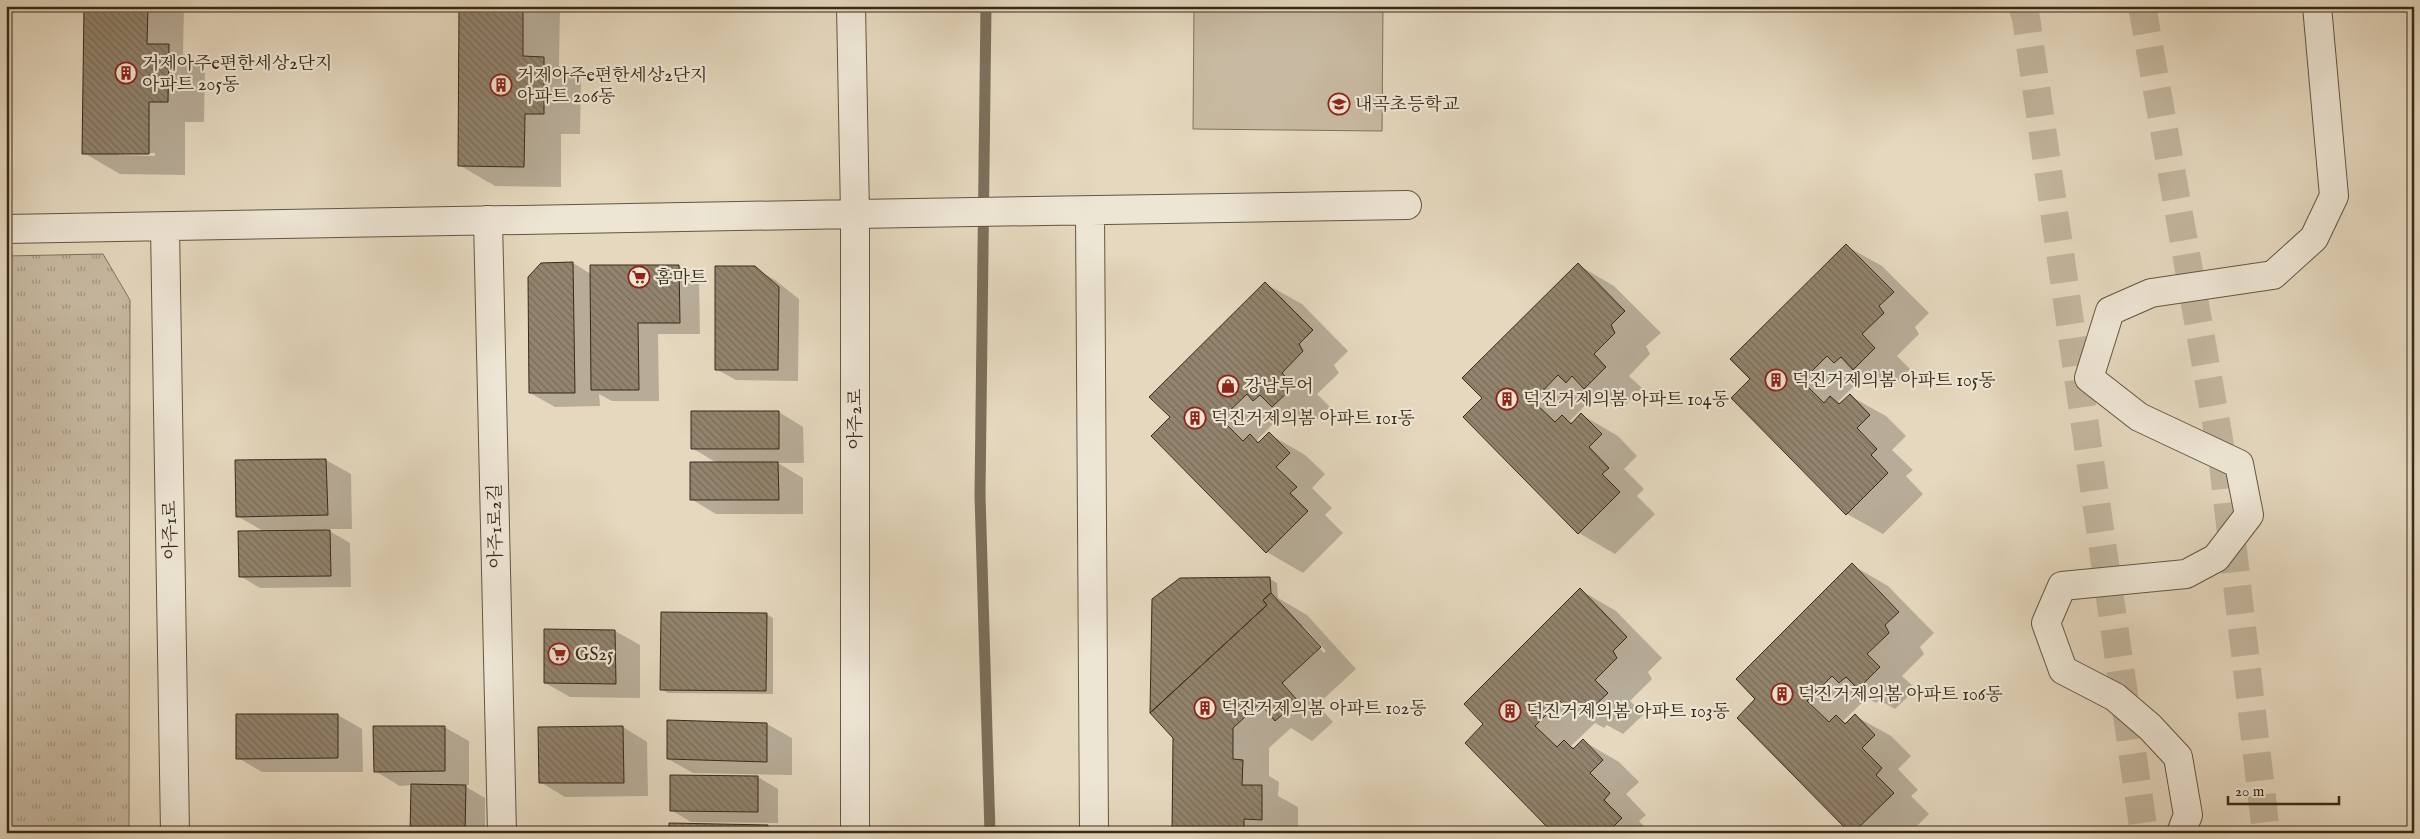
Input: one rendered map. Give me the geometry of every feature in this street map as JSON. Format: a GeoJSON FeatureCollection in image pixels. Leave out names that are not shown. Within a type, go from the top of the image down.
{"type":"FeatureCollection","features":[{"type":"Feature","properties":{"kind":"street","name":"아주2로"},"geometry":{"type":"LineString","coordinates":[[850,6],[855,214],[855,833]]}},
{"type":"Feature","properties":{"kind":"street"},"geometry":{"type":"LineString","coordinates":[[2181,833],[2188,815],[2178,757],[2150,727],[2115,697],[2063,670],[2046,623],[2062,586],[2125,578],[2186,574],[2216,558],[2249,516],[2239,464],[2139,417],[2089,378],[2110,311],[2151,293],[2273,275],[2314,238],[2334,196],[2317,6]]}},
{"type":"Feature","properties":{"kind":"street"},"geometry":{"type":"LineString","coordinates":[[6,229],[1407,205]]}},
{"type":"Feature","properties":{"kind":"street"},"geometry":{"type":"LineString","coordinates":[[1090,211],[1094,833]]}},
{"type":"Feature","properties":{"kind":"street","name":"아주1로2길"},"geometry":{"type":"LineString","coordinates":[[488,220],[502,833]]}},
{"type":"Feature","properties":{"kind":"street","name":"아주1로"},"geometry":{"type":"LineString","coordinates":[[165,227],[175,833]]}},
{"type":"Feature","properties":{"kind":"green space"},"geometry":{"type":"Polygon","coordinates":[[[1194,6],[1383,6],[1382,131],[1193,129],[1194,6]]]}},
{"type":"Feature","properties":{"kind":"green space"},"geometry":{"type":"Polygon","coordinates":[[[103,254],[130,300],[129,833],[6,833],[6,256],[103,254]]]}},
{"type":"Feature","properties":{"kind":"building","name":"거제아주e편한세상2단지 아파트 205동"},"geometry":{"type":"Polygon","coordinates":[[[84,6],[148,6],[147,44],[169,44],[168,102],[149,102],[149,154],[82,154],[84,6]]]}},
{"type":"Feature","properties":{"kind":"building","name":"거제아주e편한세상2단지 아파트 206동"},"geometry":{"type":"Polygon","coordinates":[[[459,6],[523,6],[523,56],[544,57],[544,114],[525,114],[524,167],[458,166],[459,6]]]}},
{"type":"Feature","properties":{"kind":"building","name":"덕진거제의봄 아파트 105동"},"geometry":{"type":"Polygon","coordinates":[[[1846,244],[1894,292],[1879,306],[1884,313],[1862,334],[1875,348],[1853,370],[1841,357],[1834,363],[1827,356],[1802,381],[1824,403],[1830,396],[1839,404],[1850,394],[1870,415],[1857,428],[1877,449],[1871,455],[1888,473],[1846,515],[1731,398],[1750,379],[1730,359],[1846,244]]]}},
{"type":"Feature","properties":{"kind":"building"},"geometry":{"type":"Polygon","coordinates":[[[573,262],[575,393],[529,393],[528,277],[541,263],[573,262]]]}},
{"type":"Feature","properties":{"kind":"building","name":"덕진거제의봄 아파트 104동"},"geometry":{"type":"Polygon","coordinates":[[[1578,263],[1625,311],[1611,325],[1615,333],[1594,354],[1606,367],[1584,389],[1572,376],[1566,383],[1558,375],[1533,401],[1555,422],[1562,415],[1571,424],[1581,413],[1602,434],[1589,447],[1609,468],[1602,474],[1620,492],[1578,534],[1463,417],[1482,398],[1462,378],[1578,263]]]}},
{"type":"Feature","properties":{"kind":"building"},"geometry":{"type":"Polygon","coordinates":[[[590,265],[679,265],[680,323],[638,323],[639,390],[591,390],[590,265]]]}},
{"type":"Feature","properties":{"kind":"building"},"geometry":{"type":"Polygon","coordinates":[[[715,266],[755,266],[779,287],[778,370],[715,370],[715,266]]]}},
{"type":"Feature","properties":{"kind":"building","name":"덕진거제의봄 아파트 101동"},"geometry":{"type":"Polygon","coordinates":[[[1265,282],[1313,330],[1299,344],[1303,351],[1282,373],[1294,386],[1272,407],[1260,395],[1253,401],[1247,394],[1221,419],[1243,441],[1250,434],[1258,443],[1269,432],[1290,453],[1276,467],[1297,487],[1290,493],[1308,511],[1266,553],[1151,436],[1170,417],[1149,397],[1265,282]]]}},
{"type":"Feature","properties":{"kind":"building"},"geometry":{"type":"Polygon","coordinates":[[[691,411],[779,411],[779,449],[691,449],[691,411]]]}},
{"type":"Feature","properties":{"kind":"building"},"geometry":{"type":"Polygon","coordinates":[[[326,459],[328,515],[236,517],[235,460],[326,459]]]}},
{"type":"Feature","properties":{"kind":"building"},"geometry":{"type":"Polygon","coordinates":[[[690,462],[778,462],[779,500],[690,500],[690,462]]]}},
{"type":"Feature","properties":{"kind":"building"},"geometry":{"type":"Polygon","coordinates":[[[330,530],[331,576],[239,577],[238,531],[330,530]]]}},
{"type":"Feature","properties":{"kind":"building","name":"덕진거제의봄 아파트 106동"},"geometry":{"type":"Polygon","coordinates":[[[1852,563],[1899,612],[1885,625],[1889,633],[1867,654],[1880,667],[1858,689],[1846,677],[1839,683],[1832,676],[1807,701],[1829,722],[1836,715],[1845,724],[1855,714],[1875,735],[1862,748],[1882,768],[1876,775],[1894,793],[1853,833],[1850,833],[1737,718],[1755,699],[1736,679],[1852,563]]]}},
{"type":"Feature","properties":{"kind":"building"},"geometry":{"type":"Polygon","coordinates":[[[1270,577],[1271,593],[1263,600],[1267,605],[1150,713],[1152,599],[1180,578],[1270,577]]]}},
{"type":"Feature","properties":{"kind":"building","name":"덕진거제의봄 아파트 103동"},"geometry":{"type":"Polygon","coordinates":[[[1580,588],[1627,637],[1613,651],[1617,658],[1595,680],[1608,693],[1586,714],[1574,702],[1567,708],[1560,701],[1535,726],[1557,747],[1564,740],[1573,749],[1583,739],[1603,760],[1590,773],[1610,793],[1604,800],[1622,818],[1607,833],[1553,833],[1465,743],[1483,724],[1464,704],[1580,588]]]}},
{"type":"Feature","properties":{"kind":"building","name":"덕진거제의봄 아파트 102동"},"geometry":{"type":"Polygon","coordinates":[[[1271,593],[1321,647],[1282,683],[1298,701],[1275,721],[1260,703],[1233,728],[1233,759],[1243,760],[1242,785],[1262,785],[1262,820],[1244,819],[1244,833],[1172,833],[1173,738],[1150,713],[1267,605],[1263,600],[1271,593]]]}},
{"type":"Feature","properties":{"kind":"building"},"geometry":{"type":"Polygon","coordinates":[[[661,612],[767,613],[766,691],[660,690],[661,612]]]}},
{"type":"Feature","properties":{"kind":"building"},"geometry":{"type":"Polygon","coordinates":[[[544,629],[615,630],[616,684],[544,683],[544,629]]]}},
{"type":"Feature","properties":{"kind":"building"},"geometry":{"type":"Polygon","coordinates":[[[236,714],[338,714],[338,758],[236,759],[236,714]]]}},
{"type":"Feature","properties":{"kind":"building"},"geometry":{"type":"Polygon","coordinates":[[[667,720],[767,723],[767,762],[667,759],[667,720]]]}},
{"type":"Feature","properties":{"kind":"building"},"geometry":{"type":"Polygon","coordinates":[[[373,726],[445,726],[445,771],[374,772],[373,726]]]}},
{"type":"Feature","properties":{"kind":"building"},"geometry":{"type":"Polygon","coordinates":[[[623,726],[624,783],[539,783],[538,727],[623,726]]]}},
{"type":"Feature","properties":{"kind":"building"},"geometry":{"type":"Polygon","coordinates":[[[670,775],[758,776],[758,812],[670,811],[670,775]]]}},
{"type":"Feature","properties":{"kind":"building"},"geometry":{"type":"Polygon","coordinates":[[[411,784],[466,785],[465,833],[410,833],[411,784]]]}},
{"type":"Feature","properties":{"kind":"building"},"geometry":{"type":"Polygon","coordinates":[[[669,823],[768,825],[768,833],[669,833],[669,823]]]}},
{"type":"Feature","properties":{"kind":"waterway"},"geometry":{"type":"LineString","coordinates":[[986,6],[980,495],[990,833]]}},
{"type":"Feature","properties":{"kind":"tunnel"},"geometry":{"type":"LineString","coordinates":[[2022,6],[2026,18],[2144,833]]}},
{"type":"Feature","properties":{"kind":"tunnel"},"geometry":{"type":"LineString","coordinates":[[2142,6],[2222,456],[2266,833]]}},
{"type":"Feature","properties":{"kind":"place","name":"거제아주e편한세상2단지 아파트 205동"},"geometry":{"type":"Point","coordinates":[126,73]}},
{"type":"Feature","properties":{"kind":"place","name":"거제아주e편한세상2단지 아파트 206동"},"geometry":{"type":"Point","coordinates":[501,85]}},
{"type":"Feature","properties":{"kind":"place","name":"내곡초등학교"},"geometry":{"type":"Point","coordinates":[1339,104]}},
{"type":"Feature","properties":{"kind":"place","name":"홈마트"},"geometry":{"type":"Point","coordinates":[639,277]}},
{"type":"Feature","properties":{"kind":"place","name":"덕진거제의봄 아파트 105동"},"geometry":{"type":"Point","coordinates":[1776,380]}},
{"type":"Feature","properties":{"kind":"place","name":"강남투어"},"geometry":{"type":"Point","coordinates":[1228,386]}},
{"type":"Feature","properties":{"kind":"place","name":"덕진거제의봄 아파트 104동"},"geometry":{"type":"Point","coordinates":[1507,399]}},
{"type":"Feature","properties":{"kind":"place","name":"덕진거제의봄 아파트 101동"},"geometry":{"type":"Point","coordinates":[1195,418]}},
{"type":"Feature","properties":{"kind":"place","name":"GS25"},"geometry":{"type":"Point","coordinates":[559,654]}},
{"type":"Feature","properties":{"kind":"place","name":"덕진거제의봄 아파트 106동"},"geometry":{"type":"Point","coordinates":[1782,694]}},
{"type":"Feature","properties":{"kind":"place","name":"덕진거제의봄 아파트 102동"},"geometry":{"type":"Point","coordinates":[1205,708]}},
{"type":"Feature","properties":{"kind":"place","name":"덕진거제의봄 아파트 103동"},"geometry":{"type":"Point","coordinates":[1510,711]}}]}
